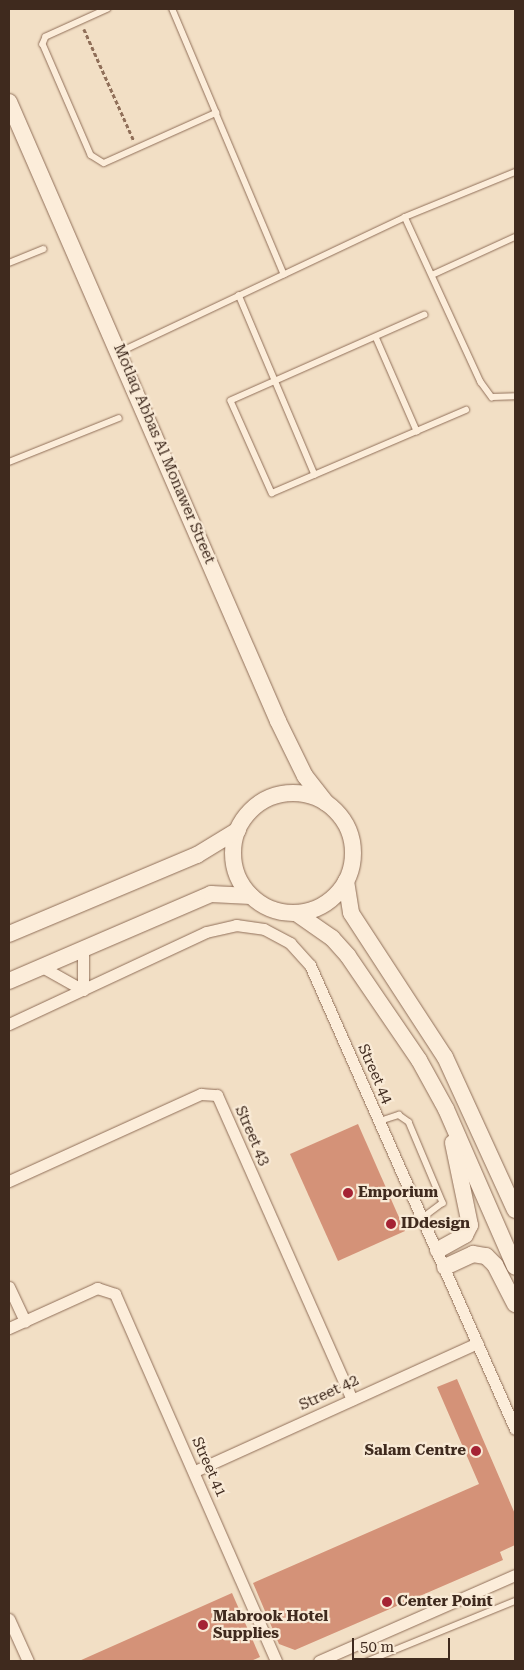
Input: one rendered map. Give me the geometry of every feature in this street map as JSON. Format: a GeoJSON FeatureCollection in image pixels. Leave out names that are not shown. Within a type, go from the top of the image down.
{"type":"FeatureCollection","features":[{"type":"Feature","properties":{"kind":"street","name":"Motlaq Abbas Al Monawer Street"},"geometry":{"type":"LineString","coordinates":[[9,102],[120,352],[278,721],[305,776],[326,803]]}},
{"type":"Feature","properties":{"kind":"street"},"geometry":{"type":"LineString","coordinates":[[251,896],[234,865],[238,830],[247,815],[275,796],[301,794],[326,803],[341,818],[351,838],[353,853],[346,881],[350,913],[444,1057],[515,1210]]}},
{"type":"Feature","properties":{"kind":"street"},"geometry":{"type":"LineString","coordinates":[[10,930],[197,855],[238,830]]}},
{"type":"Feature","properties":{"kind":"street"},"geometry":{"type":"LineString","coordinates":[[296,913],[325,904],[346,881]]}},
{"type":"Feature","properties":{"kind":"street"},"geometry":{"type":"LineString","coordinates":[[9,981],[211,894],[251,896],[272,909],[296,913],[332,938],[353,963],[446,1109],[515,1267]]}},
{"type":"Feature","properties":{"kind":"street","name":"Street 44"},"geometry":{"type":"LineString","coordinates":[[9,1024],[206,932],[236,925],[264,929],[290,943],[310,964],[438,1250],[515,1429]]}},
{"type":"Feature","properties":{"kind":"street"},"geometry":{"type":"LineString","coordinates":[[42,967],[83,990],[83,949]]}},
{"type":"Feature","properties":{"kind":"street","name":"Street 43"},"geometry":{"type":"LineString","coordinates":[[9,1182],[201,1094],[217,1095],[352,1399]]}},
{"type":"Feature","properties":{"kind":"street"},"geometry":{"type":"LineString","coordinates":[[438,1250],[464,1235],[470,1225],[446,1109]]}},
{"type":"Feature","properties":{"kind":"street"},"geometry":{"type":"LineString","coordinates":[[445,1267],[473,1254],[486,1256],[495,1265],[515,1304]]}},
{"type":"Feature","properties":{"kind":"street"},"geometry":{"type":"LineString","coordinates":[[9,1287],[24,1321],[9,1328]]}},
{"type":"Feature","properties":{"kind":"street","name":"Street 41"},"geometry":{"type":"LineString","coordinates":[[24,1321],[98,1288],[115,1294],[276,1661]]}},
{"type":"Feature","properties":{"kind":"street","name":"Street 42"},"geometry":{"type":"LineString","coordinates":[[194,1471],[477,1343]]}},
{"type":"Feature","properties":{"kind":"street"},"geometry":{"type":"LineString","coordinates":[[319,1661],[515,1575]]}},
{"type":"Feature","properties":{"kind":"street"},"geometry":{"type":"LineString","coordinates":[[9,1619],[28,1661]]}},
{"type":"Feature","properties":{"kind":"lane"},"geometry":{"type":"LineString","coordinates":[[108,9],[46,37],[43,44],[91,155],[104,163],[216,112]]}},
{"type":"Feature","properties":{"kind":"lane"},"geometry":{"type":"LineString","coordinates":[[172,9],[284,274]]}},
{"type":"Feature","properties":{"kind":"lane"},"geometry":{"type":"LineString","coordinates":[[120,352],[406,217],[515,172]]}},
{"type":"Feature","properties":{"kind":"lane"},"geometry":{"type":"LineString","coordinates":[[406,217],[481,382],[492,397],[515,396]]}},
{"type":"Feature","properties":{"kind":"lane"},"geometry":{"type":"LineString","coordinates":[[432,275],[515,237]]}},
{"type":"Feature","properties":{"kind":"lane"},"geometry":{"type":"LineString","coordinates":[[9,263],[43,250]]}},
{"type":"Feature","properties":{"kind":"lane"},"geometry":{"type":"LineString","coordinates":[[239,295],[315,475]]}},
{"type":"Feature","properties":{"kind":"lane"},"geometry":{"type":"LineString","coordinates":[[425,315],[231,401],[272,493],[466,410]]}},
{"type":"Feature","properties":{"kind":"lane"},"geometry":{"type":"LineString","coordinates":[[376,337],[417,431]]}},
{"type":"Feature","properties":{"kind":"lane"},"geometry":{"type":"LineString","coordinates":[[9,462],[120,418]]}},
{"type":"Feature","properties":{"kind":"lane"},"geometry":{"type":"LineString","coordinates":[[380,1121],[399,1115],[409,1122],[443,1203],[423,1218]]}},
{"type":"Feature","properties":{"kind":"lane"},"geometry":{"type":"LineString","coordinates":[[368,1661],[515,1600]]}},
{"type":"Feature","properties":{"kind":"path"},"geometry":{"type":"LineString","coordinates":[[81,21],[137,147]]}},
{"type":"Feature","properties":{"kind":"building","name":"Emporium"},"geometry":{"type":"Polygon","coordinates":[[[358,1124],[405,1231],[338,1261],[290,1154],[358,1124]]]}},
{"type":"Feature","properties":{"kind":"building"},"geometry":{"type":"Polygon","coordinates":[[[457,1379],[515,1514],[515,1545],[500,1552],[503,1560],[295,1650],[279,1644],[253,1583],[479,1484],[437,1387],[457,1379]]]}},
{"type":"Feature","properties":{"kind":"building","name":"Mabrook Hotel Supplies"},"geometry":{"type":"Polygon","coordinates":[[[232,1593],[260,1657],[251,1661],[79,1661],[232,1593]]]}},
{"type":"Feature","properties":{"kind":"place","name":"Emporium"},"geometry":{"type":"Point","coordinates":[348,1193]}},
{"type":"Feature","properties":{"kind":"place","name":"IDdesign"},"geometry":{"type":"Point","coordinates":[391,1224]}},
{"type":"Feature","properties":{"kind":"place","name":"Salam Centre"},"geometry":{"type":"Point","coordinates":[476,1451]}},
{"type":"Feature","properties":{"kind":"place","name":"Center Point"},"geometry":{"type":"Point","coordinates":[387,1602]}},
{"type":"Feature","properties":{"kind":"place","name":"Mabrook Hotel Supplies"},"geometry":{"type":"Point","coordinates":[203,1625]}}]}
